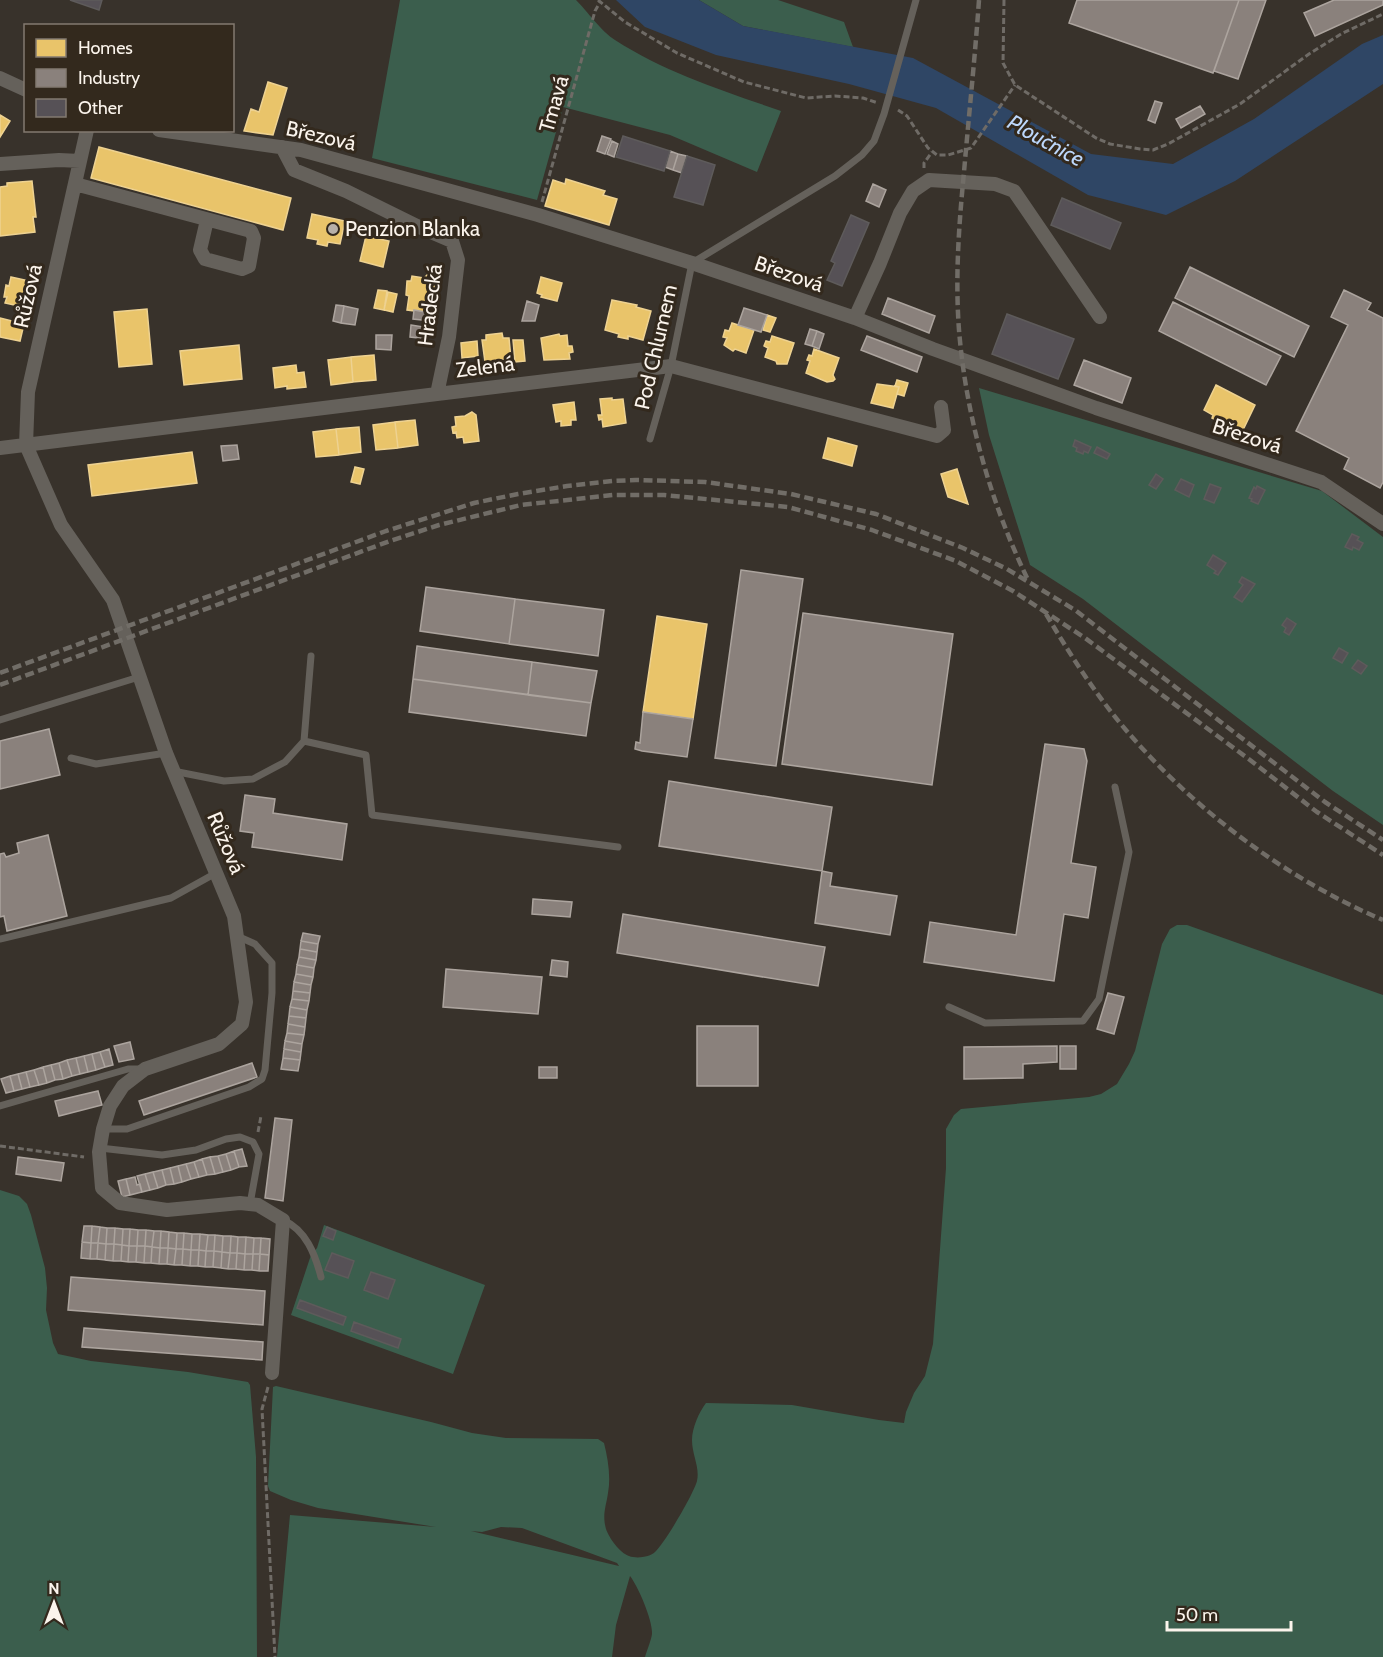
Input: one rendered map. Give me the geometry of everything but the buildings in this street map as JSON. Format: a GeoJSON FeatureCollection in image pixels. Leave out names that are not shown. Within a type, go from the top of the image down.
{"type":"FeatureCollection","features":[{"type":"Feature","properties":{"kind":"street"},"geometry":{"type":"LineString","coordinates":[[0,78],[24,89]]}},
{"type":"Feature","properties":{"kind":"street","name":"Růžová"},"geometry":{"type":"LineString","coordinates":[[87,132],[28,392],[26,445],[61,525],[113,600],[166,753],[234,916],[246,1002],[242,1024],[219,1044],[145,1069],[123,1086],[110,1107],[103,1129],[99,1151],[102,1188],[120,1203],[167,1210],[250,1204],[258,1205],[283,1220]]}},
{"type":"Feature","properties":{"kind":"street","name":"Březová"},"geometry":{"type":"LineString","coordinates":[[173,132],[301,150],[538,215],[692,263],[855,318],[1096,408],[1321,482],[1383,524]]}},
{"type":"Feature","properties":{"kind":"street","name":"Hradecká"},"geometry":{"type":"LineString","coordinates":[[282,147],[294,170],[346,191],[452,241],[458,260],[448,337],[437,393]]}},
{"type":"Feature","properties":{"kind":"street"},"geometry":{"type":"LineString","coordinates":[[0,164],[80,161]]}},
{"type":"Feature","properties":{"kind":"street"},"geometry":{"type":"LineString","coordinates":[[855,318],[900,213],[913,191],[929,180],[995,184],[1014,191],[1100,317]]}},
{"type":"Feature","properties":{"kind":"street"},"geometry":{"type":"LineString","coordinates":[[75,184],[207,219]]}},
{"type":"Feature","properties":{"kind":"street","name":"Zelená"},"geometry":{"type":"LineString","coordinates":[[0,448],[671,366],[936,436],[944,430],[941,407]]}},
{"type":"Feature","properties":{"kind":"street"},"geometry":{"type":"LineString","coordinates":[[272,1373],[283,1220]]}},
{"type":"Feature","properties":{"kind":"lane"},"geometry":{"type":"LineString","coordinates":[[692,263],[847,168],[874,141],[884,114],[916,0]]}},
{"type":"Feature","properties":{"kind":"lane","name":"Pod Chlumem"},"geometry":{"type":"LineString","coordinates":[[650,439],[671,366],[692,263]]}},
{"type":"Feature","properties":{"kind":"lane"},"geometry":{"type":"LineString","coordinates":[[173,771],[224,782],[253,779],[285,762],[304,741],[311,657]]}},
{"type":"Feature","properties":{"kind":"lane"},"geometry":{"type":"LineString","coordinates":[[0,720],[139,677]]}},
{"type":"Feature","properties":{"kind":"lane"},"geometry":{"type":"LineString","coordinates":[[304,741],[366,755],[372,815],[618,847]]}},
{"type":"Feature","properties":{"kind":"lane"},"geometry":{"type":"LineString","coordinates":[[71,758],[96,764],[166,753]]}},
{"type":"Feature","properties":{"kind":"lane"},"geometry":{"type":"LineString","coordinates":[[949,1007],[985,1023],[1083,1021],[1099,999],[1130,852],[1115,787]]}},
{"type":"Feature","properties":{"kind":"lane"},"geometry":{"type":"LineString","coordinates":[[0,939],[171,898],[216,873]]}},
{"type":"Feature","properties":{"kind":"lane"},"geometry":{"type":"LineString","coordinates":[[103,1129],[127,1130],[249,1087],[262,1079],[265,1070],[272,993],[272,963],[255,944],[237,936]]}},
{"type":"Feature","properties":{"kind":"lane"},"geometry":{"type":"LineString","coordinates":[[0,1106],[128,1069],[145,1069]]}},
{"type":"Feature","properties":{"kind":"lane"},"geometry":{"type":"LineString","coordinates":[[99,1151],[162,1155],[196,1150],[226,1139],[240,1137],[253,1142],[259,1154],[250,1204]]}},
{"type":"Feature","properties":{"kind":"lane"},"geometry":{"type":"LineString","coordinates":[[283,1220],[295,1225],[314,1251],[321,1277]]}},
{"type":"Feature","properties":{"kind":"path"},"geometry":{"type":"LineString","coordinates":[[1004,0],[1003,63],[1015,85],[1096,138],[1110,144],[1153,150],[1240,104],[1309,54],[1341,34],[1383,14]]}},
{"type":"Feature","properties":{"kind":"path"},"geometry":{"type":"LineString","coordinates":[[599,1],[626,22],[677,53],[744,82],[807,98],[835,96],[862,98],[883,104]]}},
{"type":"Feature","properties":{"kind":"path","name":"Tmavá"},"geometry":{"type":"LineString","coordinates":[[538,215],[599,1]]}},
{"type":"Feature","properties":{"kind":"path"},"geometry":{"type":"LineString","coordinates":[[894,108],[907,116],[928,148],[937,155],[948,155],[971,148],[1015,85]]}},
{"type":"Feature","properties":{"kind":"path"},"geometry":{"type":"LineString","coordinates":[[0,1146],[86,1157],[99,1151]]}},
{"type":"Feature","properties":{"kind":"path"},"geometry":{"type":"LineString","coordinates":[[272,1373],[262,1409],[275,1657]]}},
{"type":"Feature","properties":{"kind":"green space"},"geometry":{"type":"Polygon","coordinates":[[[400,0],[576,0],[610,36],[634,52],[696,80],[781,111],[757,172],[670,135],[563,107],[537,200],[372,158],[400,0]]]}},
{"type":"Feature","properties":{"kind":"green space"},"geometry":{"type":"Polygon","coordinates":[[[699,0],[778,0],[844,22],[853,47],[743,26],[699,0]]]}},
{"type":"Feature","properties":{"kind":"green space"},"geometry":{"type":"Polygon","coordinates":[[[979,388],[1322,491],[1383,537],[1383,825],[1333,791],[1083,599],[1030,565],[989,435],[979,388]]]}},
{"type":"Feature","properties":{"kind":"green space"},"geometry":{"type":"Polygon","coordinates":[[[1177,925],[1187,925],[1383,995],[1383,1657],[645,1657],[652,1628],[637,1587],[630,1576],[616,1625],[612,1657],[277,1657],[290,1515],[436,1527],[318,1508],[270,1491],[268,1486],[273,1387],[472,1433],[506,1438],[598,1439],[604,1443],[609,1468],[609,1487],[604,1515],[606,1529],[619,1549],[629,1556],[636,1557],[650,1555],[660,1547],[695,1487],[697,1471],[692,1435],[696,1420],[706,1403],[792,1405],[904,1423],[914,1393],[925,1376],[933,1344],[946,1168],[946,1129],[954,1115],[961,1109],[1089,1097],[1101,1094],[1117,1084],[1135,1051],[1162,944],[1170,929],[1177,925]],[[501,1527],[482,1532],[471,1531],[619,1566],[617,1563],[522,1528],[501,1527]]]}},
{"type":"Feature","properties":{"kind":"green space"},"geometry":{"type":"Polygon","coordinates":[[[0,1190],[19,1196],[27,1204],[31,1215],[45,1268],[46,1310],[53,1343],[58,1354],[91,1361],[188,1372],[248,1382],[250,1385],[256,1457],[257,1657],[0,1657],[0,1190]]]}},
{"type":"Feature","properties":{"kind":"green space"},"geometry":{"type":"Polygon","coordinates":[[[324,1225],[485,1285],[453,1374],[291,1315],[311,1255],[317,1248],[324,1225]]]}},
{"type":"Feature","properties":{"kind":"water","name":"Ploučnice"},"geometry":{"type":"Polygon","coordinates":[[[616,0],[699,0],[743,26],[913,58],[1091,154],[1173,164],[1254,119],[1362,44],[1383,35],[1383,84],[1235,181],[1166,215],[1088,195],[936,108],[849,84],[716,55],[645,27],[616,0]]]}},
{"type":"Feature","properties":{"kind":"railway"},"geometry":{"type":"LineString","coordinates":[[979,0],[959,231],[957,290],[959,330],[962,363],[982,459],[1003,522],[1029,582]]}},
{"type":"Feature","properties":{"kind":"railway"},"geometry":{"type":"LineString","coordinates":[[0,673],[386,531],[474,503],[567,486],[613,481],[705,482],[791,494],[876,514],[963,548],[1007,569],[1075,610],[1325,802],[1383,840]]}},
{"type":"Feature","properties":{"kind":"railway"},"geometry":{"type":"LineString","coordinates":[[0,685],[390,541],[439,525],[521,505],[613,495],[664,495],[788,507],[872,530],[956,561],[1013,591],[1085,638],[1317,812],[1383,855]]}},
{"type":"Feature","properties":{"kind":"railway"},"geometry":{"type":"LineString","coordinates":[[1046,614],[1081,670],[1110,710],[1147,754],[1176,783],[1207,811],[1274,861],[1346,903],[1383,920]]}},
{"type":"Feature","properties":{"kind":"place","name":"Penzion Blanka"},"geometry":{"type":"Point","coordinates":[333,229]}}]}
